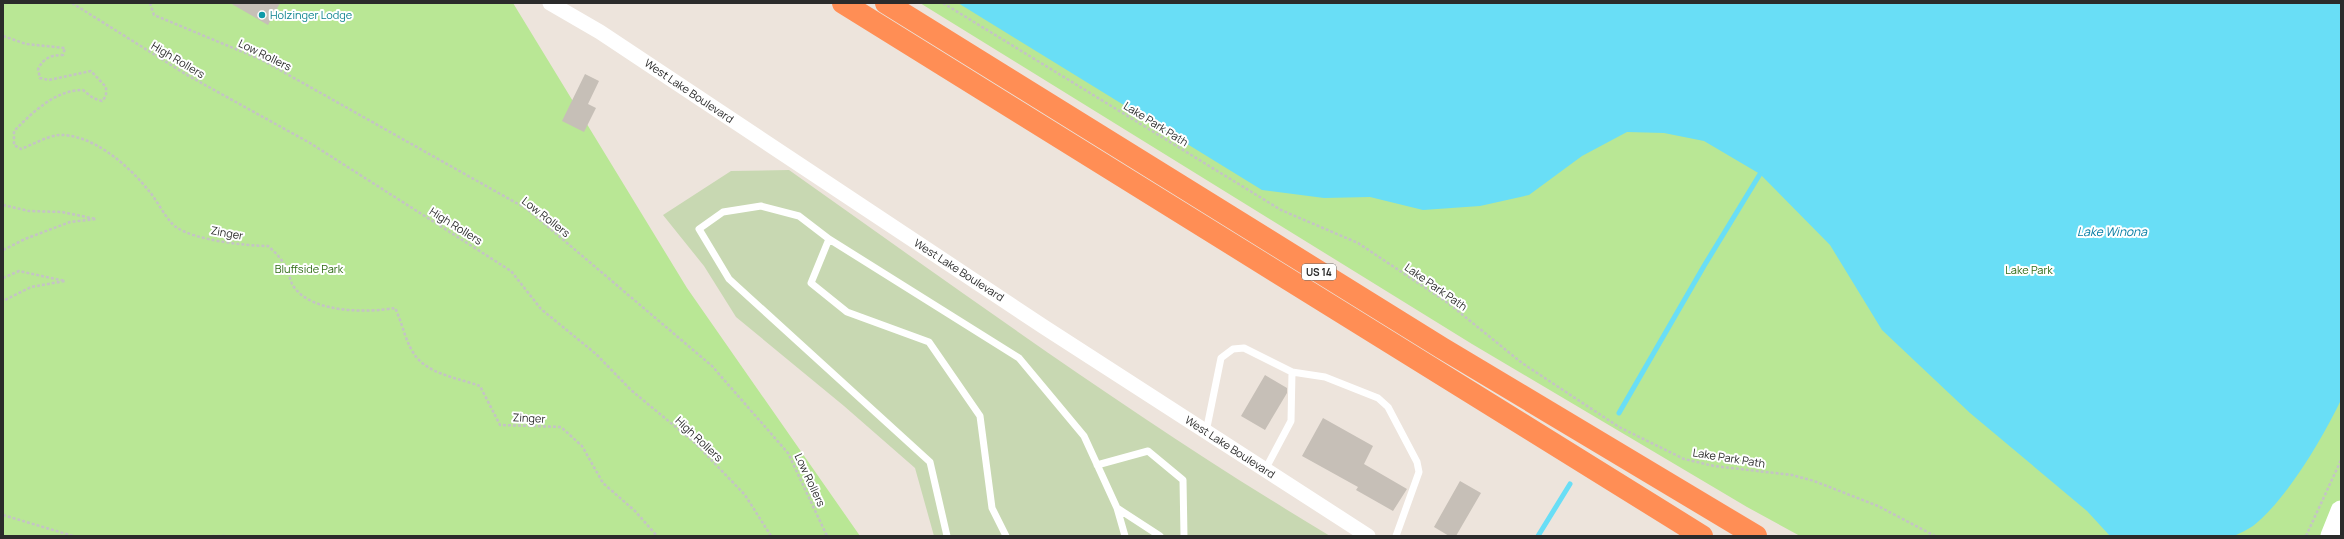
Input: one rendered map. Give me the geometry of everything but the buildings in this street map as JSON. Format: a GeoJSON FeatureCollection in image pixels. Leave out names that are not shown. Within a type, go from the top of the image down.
{"type":"FeatureCollection","features":[{"type":"Feature","properties":{"kind":"highway","name":"US 14"},"geometry":{"type":"LineString","coordinates":[[843,3],[1702,536]]}},
{"type":"Feature","properties":{"kind":"highway","name":"US 14"},"geometry":{"type":"LineString","coordinates":[[886,3],[1449,352],[1756,536]]}},
{"type":"Feature","properties":{"kind":"main road"},"geometry":{"type":"LineString","coordinates":[[2332,536],[2341,511]]}},
{"type":"Feature","properties":{"kind":"street","name":"West Lake Boulevard"},"geometry":{"type":"LineString","coordinates":[[550,3],[600,32],[1361,534]]}},
{"type":"Feature","properties":{"kind":"lane"},"geometry":{"type":"LineString","coordinates":[[947,536],[930,462],[729,279],[699,229],[723,212],[761,206],[800,216],[829,239],[1019,358],[1084,436],[1117,508],[1125,536]]}},
{"type":"Feature","properties":{"kind":"lane"},"geometry":{"type":"LineString","coordinates":[[829,239],[811,283],[847,312],[929,342],[980,416],[992,508],[1006,536]]}},
{"type":"Feature","properties":{"kind":"lane"},"geometry":{"type":"LineString","coordinates":[[1206,432],[1221,358],[1233,349],[1244,348],[1292,372],[1325,377],[1378,398],[1388,407],[1417,462],[1419,472],[1396,536]]}},
{"type":"Feature","properties":{"kind":"lane"},"geometry":{"type":"LineString","coordinates":[[1265,470],[1291,422],[1292,372]]}},
{"type":"Feature","properties":{"kind":"lane"},"geometry":{"type":"LineString","coordinates":[[1097,465],[1148,452],[1183,480],[1184,536]]}},
{"type":"Feature","properties":{"kind":"lane"},"geometry":{"type":"LineString","coordinates":[[1117,508],[1160,536]]}},
{"type":"Feature","properties":{"kind":"path","name":"High Rollers"},"geometry":{"type":"LineString","coordinates":[[72,3],[188,75],[310,142],[512,271],[541,309],[596,354],[631,390],[710,459],[745,495],[771,536]]}},
{"type":"Feature","properties":{"kind":"path","name":"Low Rollers"},"geometry":{"type":"LineString","coordinates":[[150,3],[154,15],[262,60],[527,209],[712,366],[788,453],[827,536]]}},
{"type":"Feature","properties":{"kind":"path","name":"Lake Park Path"},"geometry":{"type":"LineString","coordinates":[[943,3],[1281,210],[1358,243],[1448,303],[1522,363],[1626,431],[1684,459],[1714,466],[1792,475],[1814,481],[1878,506],[1935,536]]}},
{"type":"Feature","properties":{"kind":"path","name":"Zinger"},"geometry":{"type":"LineString","coordinates":[[3,36],[26,44],[65,48],[63,55],[51,55],[42,62],[38,69],[40,78],[49,80],[90,71],[106,87],[106,96],[102,100],[93,98],[83,90],[70,90],[37,108],[14,131],[14,145],[22,149],[58,135],[93,142],[128,167],[148,190],[176,227],[208,239],[250,246],[268,246],[280,257],[294,287],[312,301],[344,310],[374,312],[395,308],[406,338],[418,359],[434,370],[480,386],[500,425],[561,428],[582,446],[603,483],[635,511],[657,536]]}},
{"type":"Feature","properties":{"kind":"path"},"geometry":{"type":"LineString","coordinates":[[3,205],[28,211],[62,212],[96,219],[70,222],[25,238],[3,250]]}},
{"type":"Feature","properties":{"kind":"path"},"geometry":{"type":"LineString","coordinates":[[3,278],[19,271],[64,281],[31,287],[3,301]]}},
{"type":"Feature","properties":{"kind":"path"},"geometry":{"type":"LineString","coordinates":[[2306,536],[2341,460]]}},
{"type":"Feature","properties":{"kind":"path"},"geometry":{"type":"LineString","coordinates":[[3,515],[73,536]]}},
{"type":"Feature","properties":{"kind":"path"},"geometry":{"type":"LineString","coordinates":[[212,536],[225,536]]}},
{"type":"Feature","properties":{"kind":"green space","name":"Bluffside Park"},"geometry":{"type":"Polygon","coordinates":[[[3,3],[513,3],[687,288],[860,536],[3,536],[3,3]]]}},
{"type":"Feature","properties":{"kind":"green space","name":"Lake Winona"},"geometry":{"type":"Polygon","coordinates":[[[920,3],[2341,3],[2341,536],[1800,536],[1747,507],[1472,344],[920,3]]]}},
{"type":"Feature","properties":{"kind":"green space"},"geometry":{"type":"Polygon","coordinates":[[[789,170],[1056,358],[1192,449],[1330,536],[934,536],[915,468],[844,406],[736,317],[704,266],[663,215],[731,171],[789,170]]]}},
{"type":"Feature","properties":{"kind":"water","name":"Lake Winona"},"geometry":{"type":"Polygon","coordinates":[[[958,3],[2341,3],[2341,400],[2303,468],[2291,485],[2266,514],[2253,526],[2234,536],[2110,536],[2087,511],[1970,413],[1882,330],[1830,245],[1760,174],[1704,141],[1664,133],[1627,132],[1582,156],[1529,195],[1480,206],[1423,210],[1370,197],[1324,198],[1262,190],[958,3]]]}},
{"type":"Feature","properties":{"kind":"waterway"},"geometry":{"type":"LineString","coordinates":[[1619,413],[1704,266],[1760,174]]}},
{"type":"Feature","properties":{"kind":"waterway"},"geometry":{"type":"LineString","coordinates":[[1538,536],[1570,484]]}},
{"type":"Feature","properties":{"kind":"place","name":"Holzinger Lodge"},"geometry":{"type":"Point","coordinates":[262,15]}},
{"type":"Feature","properties":{"kind":"park label","name":"Lake Park"},"geometry":{"type":"Point","coordinates":[2029,270]}}]}
